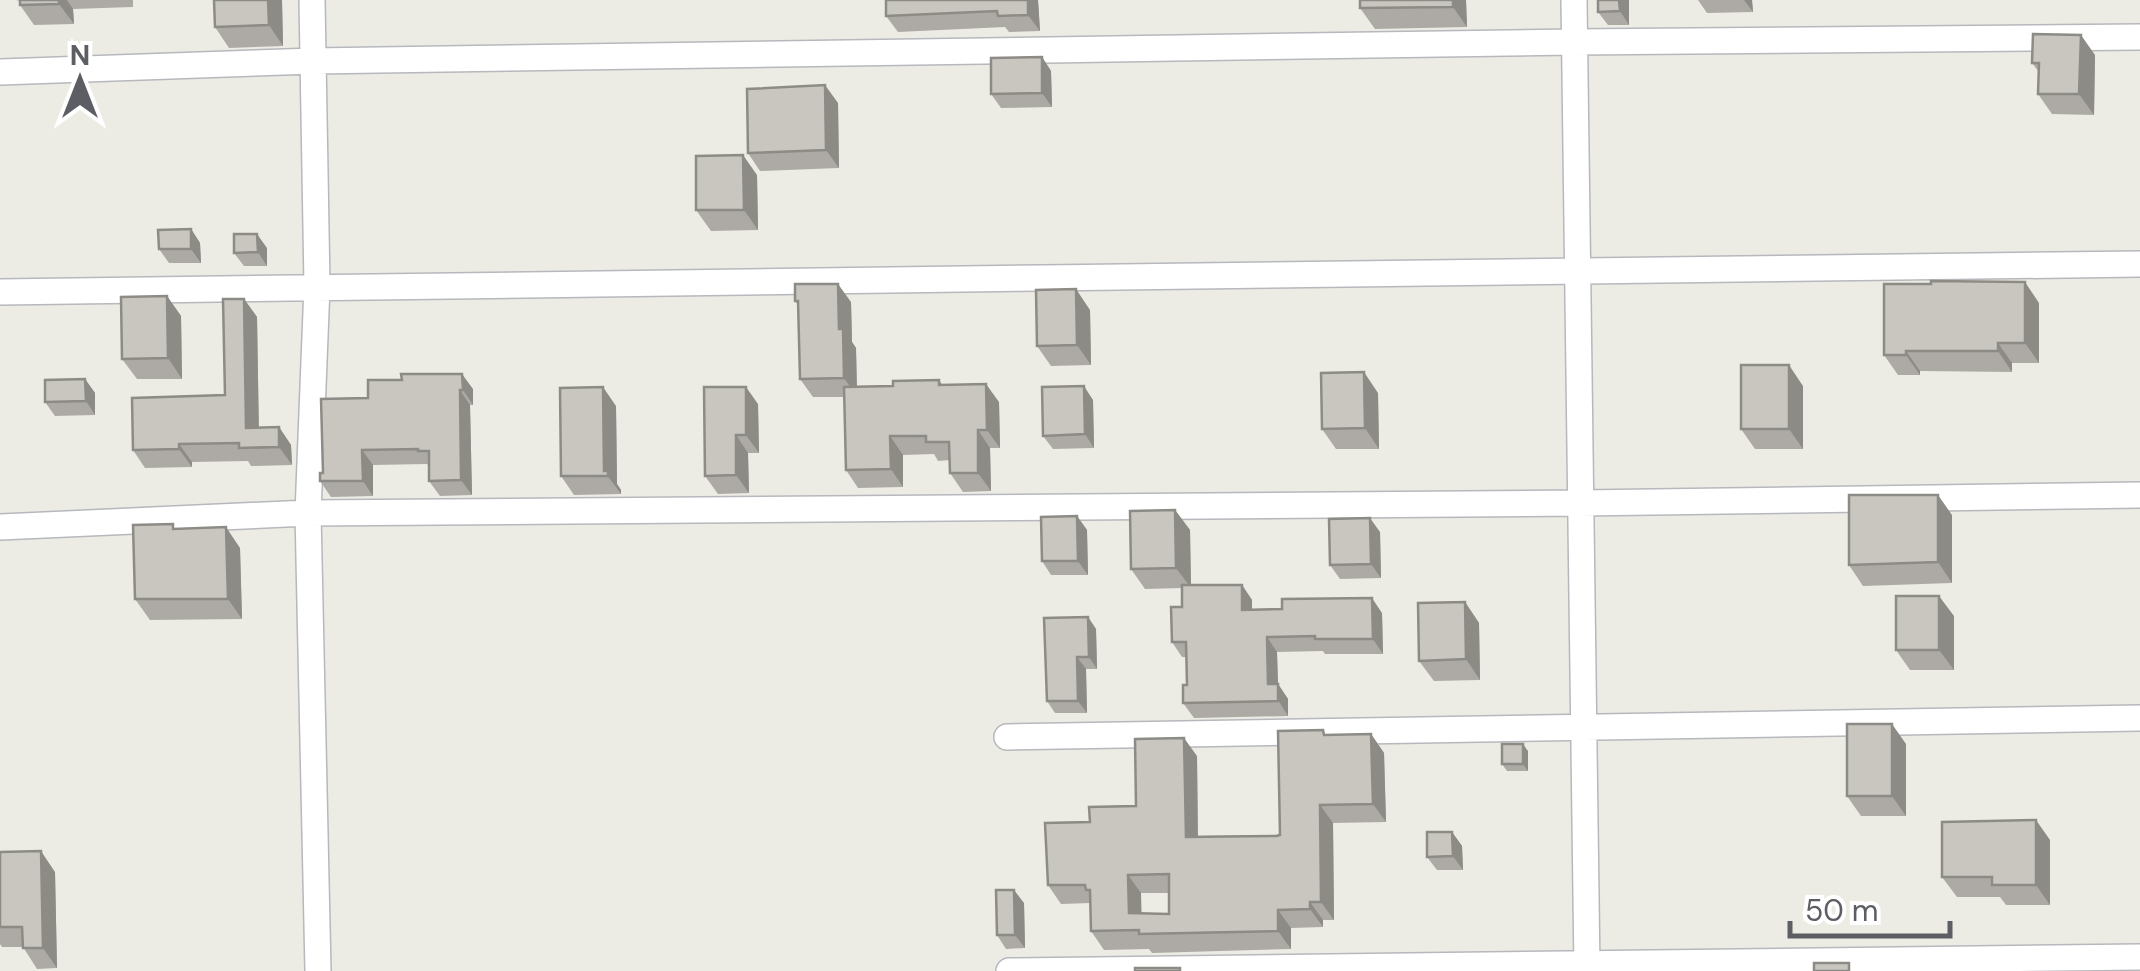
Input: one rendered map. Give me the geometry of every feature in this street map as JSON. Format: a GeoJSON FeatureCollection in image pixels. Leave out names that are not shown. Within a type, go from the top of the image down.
{"type":"FeatureCollection","features":[{"type":"Feature","properties":{"kind":"street"},"geometry":{"type":"LineString","coordinates":[[312,0],[317,286],[308,513],[318,971]]}},
{"type":"Feature","properties":{"kind":"street"},"geometry":{"type":"LineString","coordinates":[[1574,0],[1587,968]]}},
{"type":"Feature","properties":{"kind":"street"},"geometry":{"type":"LineString","coordinates":[[0,72],[314,61],[2140,36]]}},
{"type":"Feature","properties":{"kind":"street"},"geometry":{"type":"LineString","coordinates":[[0,292],[2140,264]]}},
{"type":"Feature","properties":{"kind":"street"},"geometry":{"type":"LineString","coordinates":[[0,526],[308,513],[2140,494]]}},
{"type":"Feature","properties":{"kind":"street"},"geometry":{"type":"LineString","coordinates":[[1008,737],[2140,718]]}},
{"type":"Feature","properties":{"kind":"street"},"geometry":{"type":"LineString","coordinates":[[1010,971],[1587,968],[2140,958]]}},
{"type":"Feature","properties":{"kind":"building"},"geometry":{"type":"Polygon","coordinates":[[[20,0],[59,0],[59,4],[20,5],[20,0]]]}},
{"type":"Feature","properties":{"kind":"building"},"geometry":{"type":"Polygon","coordinates":[[[214,0],[268,0],[269,25],[215,27],[214,0]]]}},
{"type":"Feature","properties":{"kind":"building"},"geometry":{"type":"Polygon","coordinates":[[[886,0],[1028,0],[1028,15],[998,16],[997,11],[886,16],[886,0]]]}},
{"type":"Feature","properties":{"kind":"building"},"geometry":{"type":"Polygon","coordinates":[[[1360,0],[1453,0],[1453,7],[1360,8],[1360,0]]]}},
{"type":"Feature","properties":{"kind":"building"},"geometry":{"type":"Polygon","coordinates":[[[1598,0],[1619,0],[1620,11],[1598,12],[1598,0]]]}},
{"type":"Feature","properties":{"kind":"building"},"geometry":{"type":"Polygon","coordinates":[[[2033,34],[2081,35],[2079,94],[2038,94],[2039,63],[2032,63],[2033,34]]]}},
{"type":"Feature","properties":{"kind":"building"},"geometry":{"type":"Polygon","coordinates":[[[1042,57],[1042,93],[991,94],[991,58],[1042,57]]]}},
{"type":"Feature","properties":{"kind":"building"},"geometry":{"type":"Polygon","coordinates":[[[825,85],[826,150],[748,153],[747,89],[825,85]]]}},
{"type":"Feature","properties":{"kind":"building"},"geometry":{"type":"Polygon","coordinates":[[[743,155],[744,210],[696,210],[696,156],[743,155]]]}},
{"type":"Feature","properties":{"kind":"building"},"geometry":{"type":"Polygon","coordinates":[[[191,229],[191,249],[159,249],[158,230],[191,229]]]}},
{"type":"Feature","properties":{"kind":"building"},"geometry":{"type":"Polygon","coordinates":[[[234,234],[257,234],[258,252],[234,253],[234,234]]]}},
{"type":"Feature","properties":{"kind":"building"},"geometry":{"type":"Polygon","coordinates":[[[2025,282],[2025,343],[1998,343],[1998,351],[1906,351],[1906,355],[1884,355],[1884,284],[2025,282]]]}},
{"type":"Feature","properties":{"kind":"building"},"geometry":{"type":"Polygon","coordinates":[[[795,284],[838,284],[844,378],[800,379],[795,284]]]}},
{"type":"Feature","properties":{"kind":"building"},"geometry":{"type":"Polygon","coordinates":[[[1076,289],[1077,345],[1037,346],[1036,290],[1076,289]]]}},
{"type":"Feature","properties":{"kind":"building"},"geometry":{"type":"Polygon","coordinates":[[[167,296],[168,358],[122,359],[121,297],[167,296]]]}},
{"type":"Feature","properties":{"kind":"building"},"geometry":{"type":"Polygon","coordinates":[[[223,299],[244,299],[246,428],[279,427],[279,447],[179,444],[179,449],[133,450],[132,398],[225,395],[223,299]]]}},
{"type":"Feature","properties":{"kind":"building"},"geometry":{"type":"Polygon","coordinates":[[[1741,365],[1789,365],[1789,429],[1741,429],[1741,365]]]}},
{"type":"Feature","properties":{"kind":"building"},"geometry":{"type":"Polygon","coordinates":[[[1364,372],[1365,428],[1322,429],[1321,373],[1364,372]]]}},
{"type":"Feature","properties":{"kind":"building"},"geometry":{"type":"Polygon","coordinates":[[[401,374],[462,374],[461,480],[429,481],[429,451],[418,449],[362,450],[363,481],[320,481],[321,399],[368,398],[368,380],[402,380],[401,374]]]}},
{"type":"Feature","properties":{"kind":"building"},"geometry":{"type":"Polygon","coordinates":[[[85,379],[86,401],[45,402],[45,380],[85,379]]]}},
{"type":"Feature","properties":{"kind":"building"},"geometry":{"type":"Polygon","coordinates":[[[939,380],[939,385],[986,384],[987,430],[978,430],[978,473],[950,473],[949,442],[926,442],[926,436],[890,436],[891,469],[846,470],[844,387],[939,380]]]}},
{"type":"Feature","properties":{"kind":"building"},"geometry":{"type":"Polygon","coordinates":[[[1084,386],[1085,434],[1043,436],[1042,387],[1084,386]]]}},
{"type":"Feature","properties":{"kind":"building"},"geometry":{"type":"Polygon","coordinates":[[[603,387],[604,471],[608,471],[608,476],[561,476],[560,388],[603,387]]]}},
{"type":"Feature","properties":{"kind":"building"},"geometry":{"type":"Polygon","coordinates":[[[704,387],[746,387],[746,435],[736,435],[736,475],[705,476],[704,387]]]}},
{"type":"Feature","properties":{"kind":"building"},"geometry":{"type":"Polygon","coordinates":[[[1849,495],[1938,495],[1938,562],[1849,565],[1849,495]]]}},
{"type":"Feature","properties":{"kind":"building"},"geometry":{"type":"Polygon","coordinates":[[[1175,510],[1176,568],[1131,569],[1130,511],[1175,510]]]}},
{"type":"Feature","properties":{"kind":"building"},"geometry":{"type":"Polygon","coordinates":[[[1077,516],[1078,561],[1042,561],[1041,517],[1077,516]]]}},
{"type":"Feature","properties":{"kind":"building"},"geometry":{"type":"Polygon","coordinates":[[[1370,518],[1371,564],[1330,565],[1329,519],[1370,518]]]}},
{"type":"Feature","properties":{"kind":"building"},"geometry":{"type":"Polygon","coordinates":[[[173,524],[173,529],[226,527],[228,599],[135,599],[133,525],[173,524]]]}},
{"type":"Feature","properties":{"kind":"building"},"geometry":{"type":"Polygon","coordinates":[[[1182,585],[1242,585],[1242,610],[1282,609],[1282,599],[1372,598],[1373,639],[1267,637],[1268,684],[1278,684],[1278,701],[1183,703],[1183,685],[1187,685],[1186,642],[1172,642],[1171,607],[1182,607],[1182,585]]]}},
{"type":"Feature","properties":{"kind":"building"},"geometry":{"type":"Polygon","coordinates":[[[1896,596],[1939,596],[1939,650],[1896,650],[1896,596]]]}},
{"type":"Feature","properties":{"kind":"building"},"geometry":{"type":"Polygon","coordinates":[[[1465,602],[1466,659],[1419,661],[1418,603],[1465,602]]]}},
{"type":"Feature","properties":{"kind":"building"},"geometry":{"type":"Polygon","coordinates":[[[1088,617],[1089,657],[1077,657],[1078,701],[1047,701],[1044,618],[1088,617]]]}},
{"type":"Feature","properties":{"kind":"building"},"geometry":{"type":"Polygon","coordinates":[[[1847,724],[1892,724],[1892,796],[1847,796],[1847,724]]]}},
{"type":"Feature","properties":{"kind":"building"},"geometry":{"type":"Polygon","coordinates":[[[1278,731],[1371,734],[1373,804],[1320,805],[1321,902],[1310,902],[1310,909],[1278,910],[1278,931],[1139,934],[1139,930],[1091,931],[1090,890],[1085,885],[1048,885],[1045,823],[1090,822],[1089,807],[1136,806],[1135,739],[1184,738],[1186,837],[1280,835],[1278,731]],[[1169,874],[1128,875],[1129,913],[1169,914],[1169,874]]]}},
{"type":"Feature","properties":{"kind":"building"},"geometry":{"type":"Polygon","coordinates":[[[1502,744],[1523,744],[1523,764],[1502,764],[1502,744]]]}},
{"type":"Feature","properties":{"kind":"building"},"geometry":{"type":"Polygon","coordinates":[[[2036,820],[2036,885],[1992,885],[1992,877],[1942,877],[1942,822],[2036,820]]]}},
{"type":"Feature","properties":{"kind":"building"},"geometry":{"type":"Polygon","coordinates":[[[1427,832],[1452,832],[1453,856],[1427,857],[1427,832]]]}},
{"type":"Feature","properties":{"kind":"building"},"geometry":{"type":"Polygon","coordinates":[[[41,851],[43,948],[23,948],[22,927],[0,927],[0,852],[41,851]]]}},
{"type":"Feature","properties":{"kind":"building"},"geometry":{"type":"Polygon","coordinates":[[[996,890],[1014,890],[1015,935],[997,935],[996,890]]]}},
{"type":"Feature","properties":{"kind":"building"},"geometry":{"type":"Polygon","coordinates":[[[1814,963],[1849,963],[1849,971],[1814,971],[1814,963]]]}},
{"type":"Feature","properties":{"kind":"building"},"geometry":{"type":"Polygon","coordinates":[[[1180,968],[1180,971],[1135,971],[1180,968]]]}}]}
